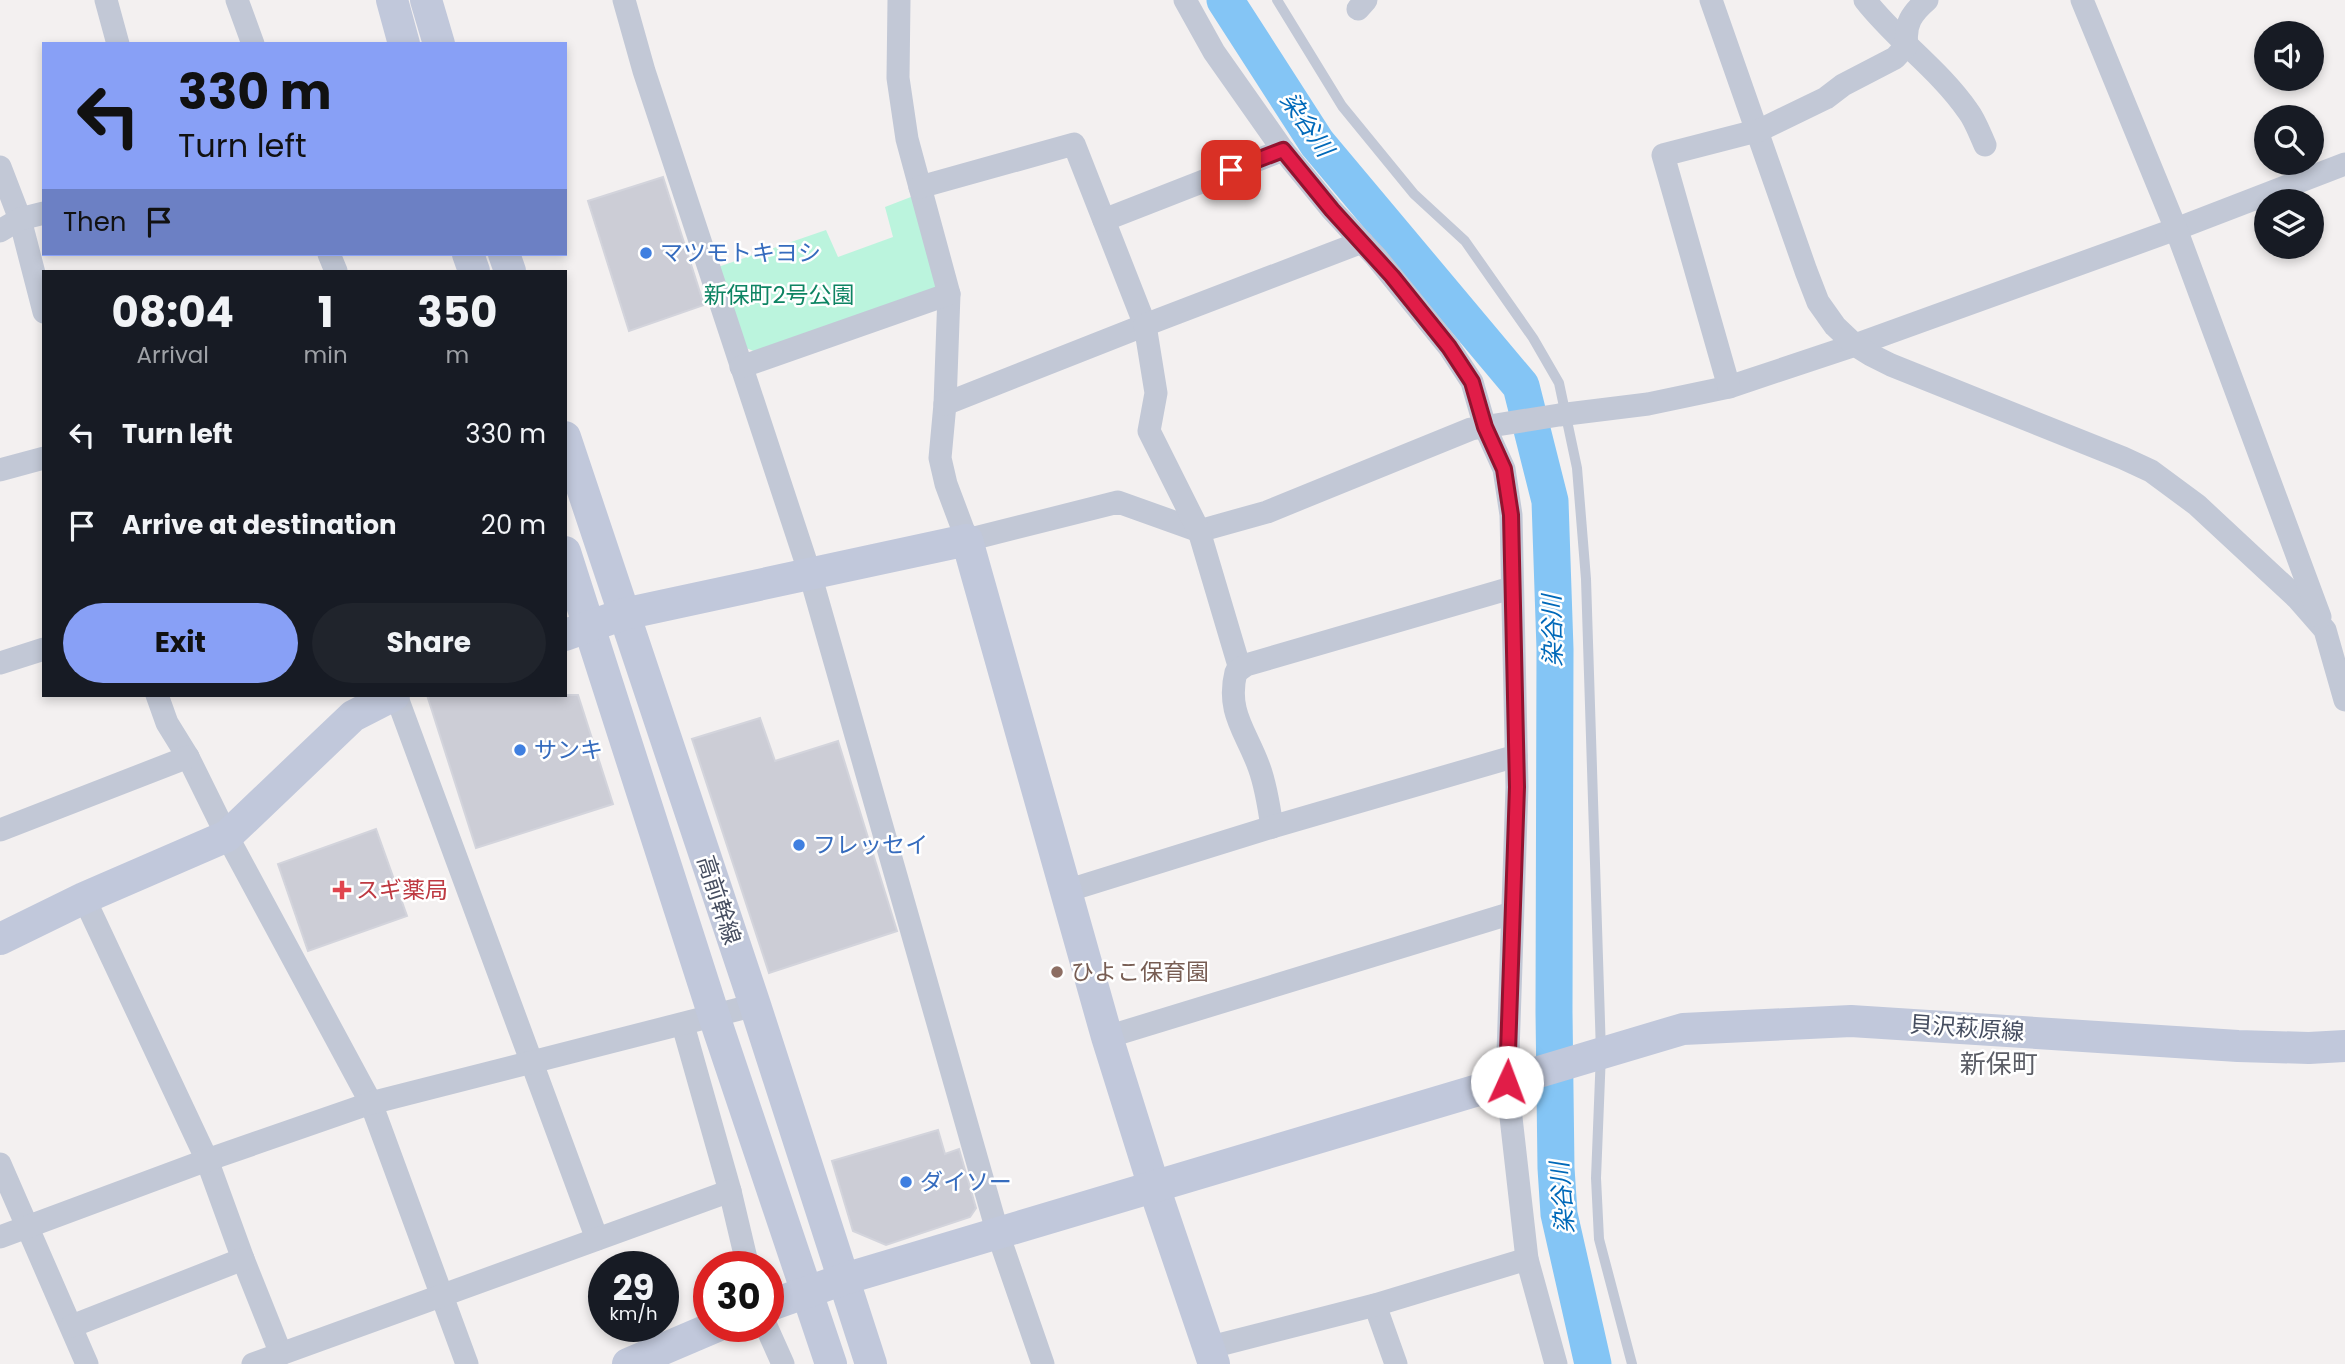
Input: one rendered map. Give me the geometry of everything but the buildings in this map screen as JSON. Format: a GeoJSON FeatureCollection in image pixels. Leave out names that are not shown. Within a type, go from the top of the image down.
{"type":"FeatureCollection","features":[{"type":"Feature","properties":{"kind":"street"},"geometry":{"type":"LineString","coordinates":[[106,0],[117,42]]}},
{"type":"Feature","properties":{"kind":"street"},"geometry":{"type":"LineString","coordinates":[[237,0],[252,42]]}},
{"type":"Feature","properties":{"kind":"street"},"geometry":{"type":"LineString","coordinates":[[392,0],[403,42]]}},
{"type":"Feature","properties":{"kind":"street"},"geometry":{"type":"LineString","coordinates":[[426,0],[438,42]]}},
{"type":"Feature","properties":{"kind":"street"},"geometry":{"type":"LineString","coordinates":[[624,0],[644,71],[810,574],[998,1234],[1044,1364]]}},
{"type":"Feature","properties":{"kind":"street"},"geometry":{"type":"LineString","coordinates":[[899,0],[898,78],[908,139],[949,294],[940,458],[946,484],[967,540],[1107,1037],[1210,1356],[1527,1259]]}},
{"type":"Feature","properties":{"kind":"street"},"geometry":{"type":"LineString","coordinates":[[1185,0],[1214,52],[1283,150],[1416,306],[1472,382],[1485,427],[1504,469],[1511,515],[1516,756],[1512,1081],[1527,1259],[1556,1364]]}},
{"type":"Feature","properties":{"kind":"street"},"geometry":{"type":"LineString","coordinates":[[1711,0],[1755,131],[1818,302],[1835,326],[1855,345],[1891,365],[2057,430],[2151,471],[2197,505],[2248,550],[2325,630]]}},
{"type":"Feature","properties":{"kind":"street"},"geometry":{"type":"LineString","coordinates":[[1865,0],[1885,25],[1941,78],[1969,112],[1985,145]]}},
{"type":"Feature","properties":{"kind":"street"},"geometry":{"type":"LineString","coordinates":[[1907,45],[1905,31],[1912,14],[1927,0]]}},
{"type":"Feature","properties":{"kind":"street"},"geometry":{"type":"LineString","coordinates":[[2082,0],[2176,229],[2325,630],[2340,661],[2345,700]]}},
{"type":"Feature","properties":{"kind":"street"},"geometry":{"type":"LineString","coordinates":[[1729,387],[1663,155],[1755,131],[1826,98],[1843,85],[1895,58],[1907,45]]}},
{"type":"Feature","properties":{"kind":"street"},"geometry":{"type":"LineString","coordinates":[[920,187],[1074,144],[1145,326],[1156,393],[1149,431],[1199,531],[1240,669]]}},
{"type":"Feature","properties":{"kind":"street"},"geometry":{"type":"LineString","coordinates":[[1104,220],[1283,150]]}},
{"type":"Feature","properties":{"kind":"street"},"geometry":{"type":"LineString","coordinates":[[577,631],[624,614],[967,540],[1118,502],[1199,531],[1267,512],[1471,429],[1648,404],[1729,387],[1855,345],[2176,229],[2345,164]]}},
{"type":"Feature","properties":{"kind":"street"},"geometry":{"type":"LineString","coordinates":[[0,167],[20,219],[42,304]]}},
{"type":"Feature","properties":{"kind":"street"},"geometry":{"type":"LineString","coordinates":[[0,231],[20,219],[42,214]]}},
{"type":"Feature","properties":{"kind":"street"},"geometry":{"type":"LineString","coordinates":[[945,404],[1362,242]]}},
{"type":"Feature","properties":{"kind":"street"},"geometry":{"type":"LineString","coordinates":[[741,367],[949,294]]}},
{"type":"Feature","properties":{"kind":"street","name":"高前幹線"},"geometry":{"type":"LineString","coordinates":[[567,443],[755,1005],[871,1364]]}},
{"type":"Feature","properties":{"kind":"street"},"geometry":{"type":"LineString","coordinates":[[0,470],[42,459]]}},
{"type":"Feature","properties":{"kind":"street","name":"高前幹線"},"geometry":{"type":"LineString","coordinates":[[567,565],[577,631],[714,1016],[831,1364]]}},
{"type":"Feature","properties":{"kind":"street"},"geometry":{"type":"LineString","coordinates":[[1272,827],[1259,765],[1236,713],[1231,692],[1236,672],[1246,665],[1511,588]]}},
{"type":"Feature","properties":{"kind":"street"},"geometry":{"type":"LineString","coordinates":[[0,663],[42,650]]}},
{"type":"Feature","properties":{"kind":"street"},"geometry":{"type":"LineString","coordinates":[[158,697],[167,723],[188,757],[227,836],[371,1103],[467,1364]]}},
{"type":"Feature","properties":{"kind":"street"},"geometry":{"type":"LineString","coordinates":[[0,939],[84,898],[227,836],[354,716],[391,697]]}},
{"type":"Feature","properties":{"kind":"street"},"geometry":{"type":"LineString","coordinates":[[396,697],[597,1239]]}},
{"type":"Feature","properties":{"kind":"street"},"geometry":{"type":"LineString","coordinates":[[1066,891],[1272,827],[1516,756]]}},
{"type":"Feature","properties":{"kind":"street"},"geometry":{"type":"LineString","coordinates":[[0,830],[188,757]]}},
{"type":"Feature","properties":{"kind":"street"},"geometry":{"type":"LineString","coordinates":[[84,898],[207,1160],[281,1354]]}},
{"type":"Feature","properties":{"kind":"street"},"geometry":{"type":"LineString","coordinates":[[1107,1037],[1512,913]]}},
{"type":"Feature","properties":{"kind":"street"},"geometry":{"type":"LineString","coordinates":[[0,1237],[207,1160],[371,1103],[755,1005]]}},
{"type":"Feature","properties":{"kind":"street","name":"貝沢萩原線"},"geometry":{"type":"LineString","coordinates":[[784,1300],[844,1279],[1683,1029],[1851,1021],[2238,1046],[2309,1048],[2345,1045]]}},
{"type":"Feature","properties":{"kind":"street"},"geometry":{"type":"LineString","coordinates":[[683,1025],[744,1251]]}},
{"type":"Feature","properties":{"kind":"street"},"geometry":{"type":"LineString","coordinates":[[0,1164],[87,1364]]}},
{"type":"Feature","properties":{"kind":"street"},"geometry":{"type":"LineString","coordinates":[[253,1364],[730,1191]]}},
{"type":"Feature","properties":{"kind":"street"},"geometry":{"type":"LineString","coordinates":[[72,1326],[243,1259]]}},
{"type":"Feature","properties":{"kind":"street"},"geometry":{"type":"LineString","coordinates":[[1375,1304],[1396,1364]]}},
{"type":"Feature","properties":{"kind":"street"},"geometry":{"type":"LineString","coordinates":[[628,1364],[693,1336]]}},
{"type":"Feature","properties":{"kind":"street"},"geometry":{"type":"LineString","coordinates":[[773,1342],[783,1364]]}},
{"type":"Feature","properties":{"kind":"lane"},"geometry":{"type":"LineString","coordinates":[[1277,0],[1342,106],[1414,194],[1465,241],[1534,338],[1559,383],[1577,468],[1586,579],[1597,1055],[1595,1178],[1599,1239],[1632,1364]]}},
{"type":"Feature","properties":{"kind":"green space","name":"新保町2号公園"},"geometry":{"type":"Polygon","coordinates":[[[916,195],[939,287],[756,352],[746,348],[718,267],[826,230],[838,257],[893,237],[885,207],[916,195]]]}},
{"type":"Feature","properties":{"kind":"waterway","name":"染谷川"},"geometry":{"type":"LineString","coordinates":[[1225,0],[1317,143],[1521,386],[1550,501],[1555,649],[1554,1012],[1559,1214],[1593,1364]]}},
{"type":"Feature","properties":{"kind":"place","name":"マツモトキヨシ"},"geometry":{"type":"Point","coordinates":[646,253]}},
{"type":"Feature","properties":{"kind":"place","name":"サンキ"},"geometry":{"type":"Point","coordinates":[520,750]}},
{"type":"Feature","properties":{"kind":"place","name":"フレッセイ"},"geometry":{"type":"Point","coordinates":[799,845]}},
{"type":"Feature","properties":{"kind":"place","name":"スギ薬局"},"geometry":{"type":"Point","coordinates":[342,890]}},
{"type":"Feature","properties":{"kind":"place","name":"ひよこ保育園"},"geometry":{"type":"Point","coordinates":[1057,972]}},
{"type":"Feature","properties":{"kind":"place","name":"ダイソー"},"geometry":{"type":"Point","coordinates":[906,1182]}},
{"type":"Feature","properties":{"kind":"district","name":"新保町"},"geometry":{"type":"Point","coordinates":[1999,1064]}},
{"type":"Feature","properties":{"kind":"route"},"geometry":{"type":"LineString","coordinates":[[1231,170],[1283,150],[1332,210],[1376,257],[1449,347],[1472,382],[1485,427],[1504,469],[1511,515],[1517,787],[1507,1082]]}}]}
